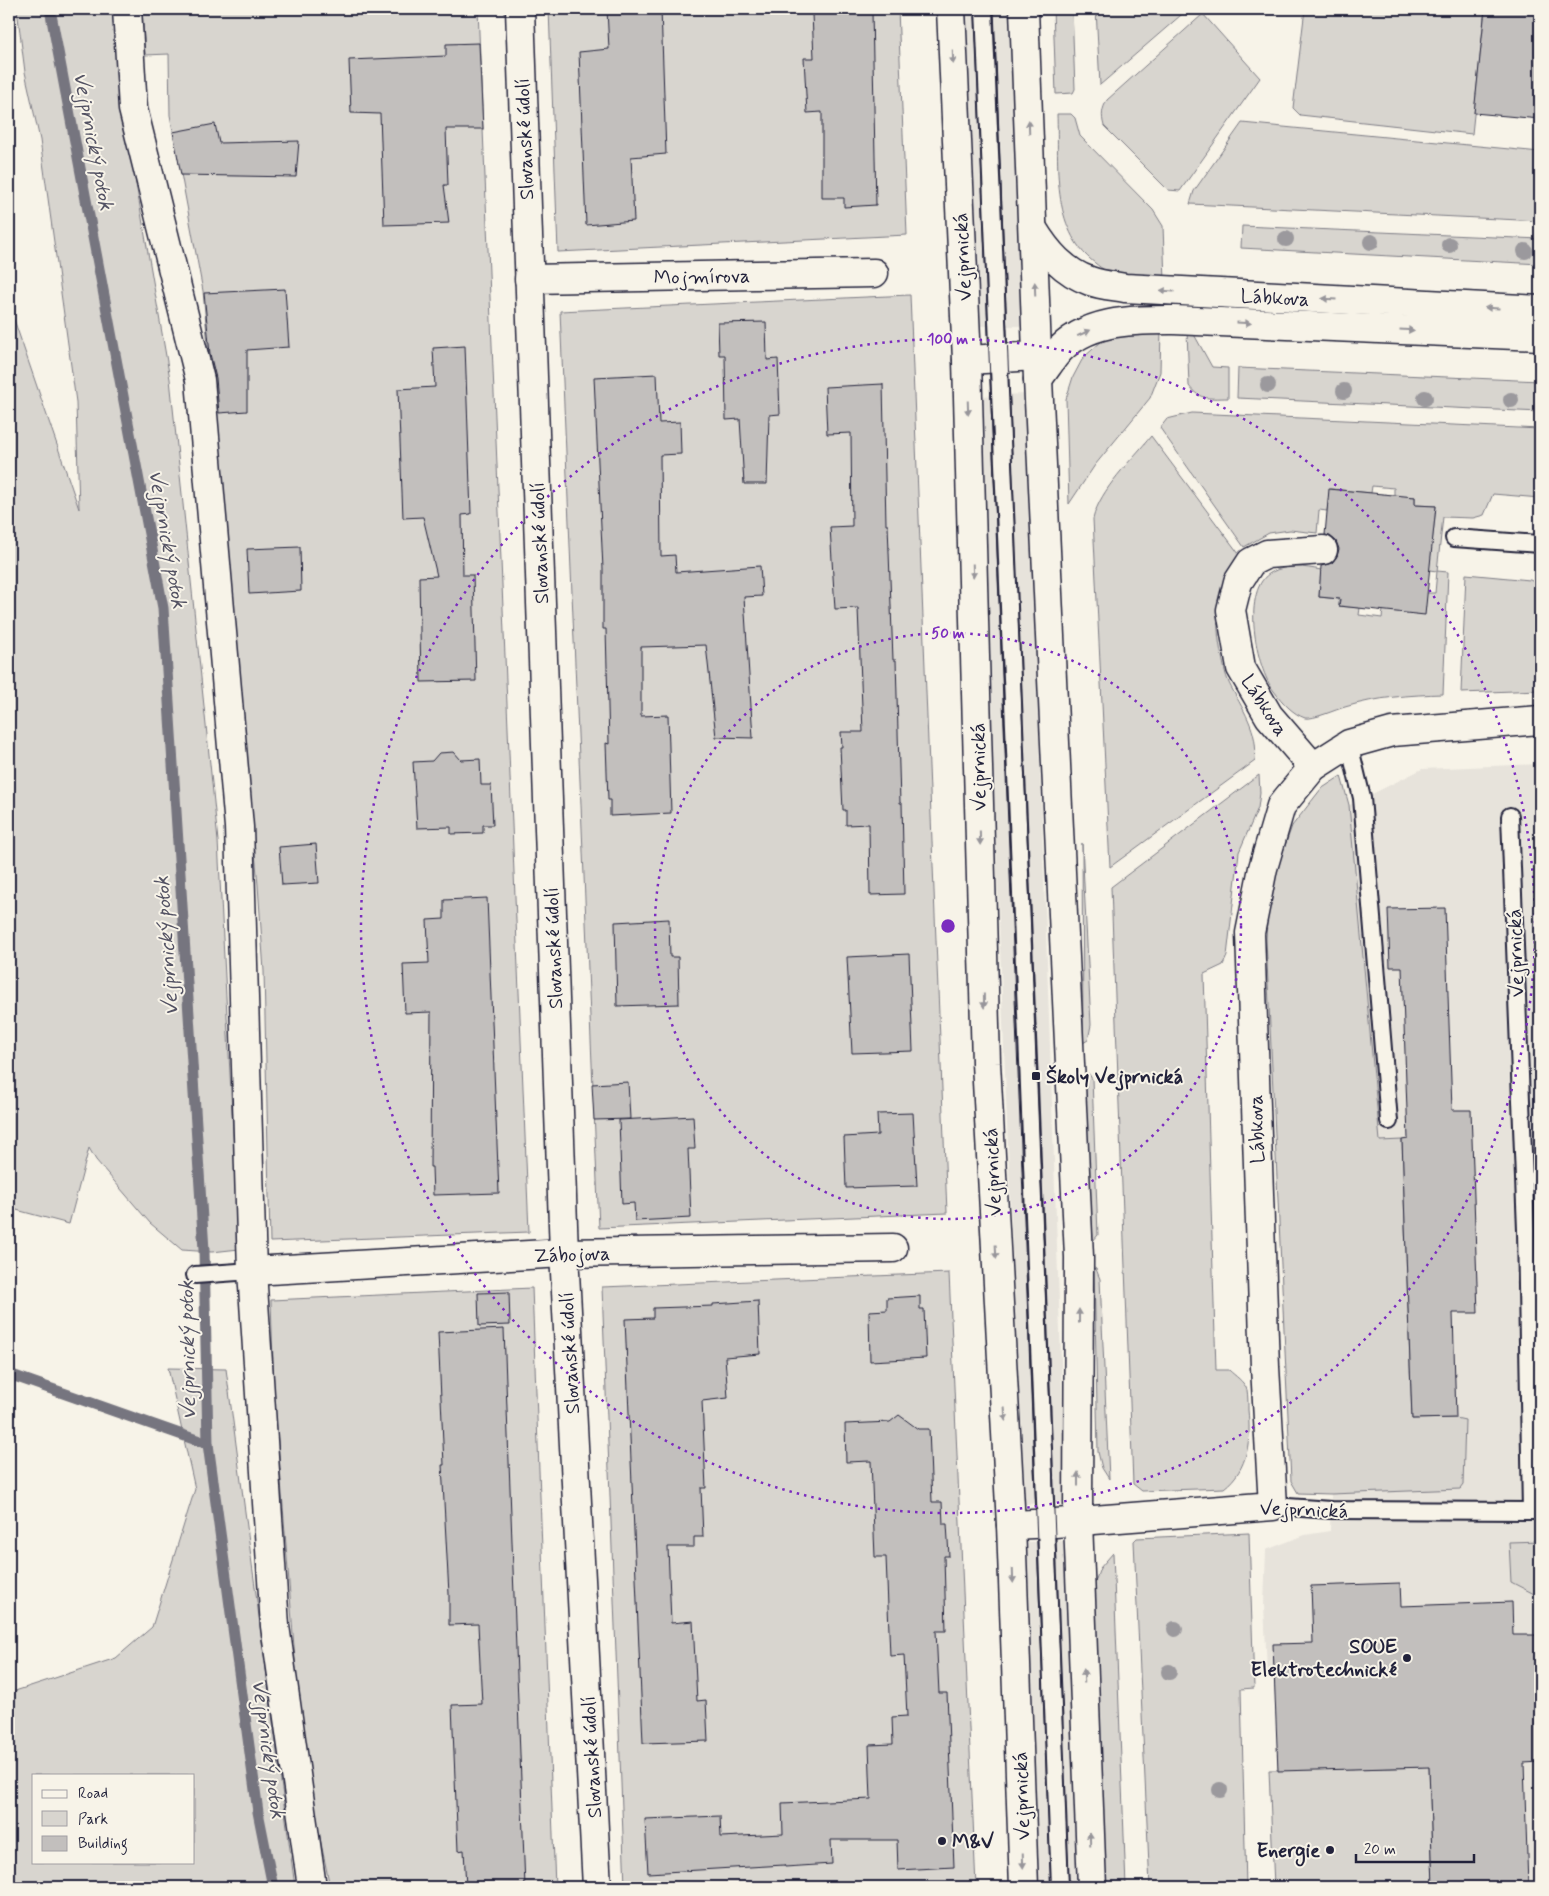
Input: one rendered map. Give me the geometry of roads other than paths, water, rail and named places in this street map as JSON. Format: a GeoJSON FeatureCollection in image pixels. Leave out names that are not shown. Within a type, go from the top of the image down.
{"type":"FeatureCollection","features":[{"type":"Feature","properties":{"kind":"street"},"geometry":{"type":"LineString","coordinates":[[127,9],[133,109],[200,380],[238,827],[244,1272],[275,1626],[312,1887]]}},
{"type":"Feature","properties":{"kind":"street","name":"Slovanské údolí"},"geometry":{"type":"LineString","coordinates":[[520,9],[564,1254],[597,1887]]}},
{"type":"Feature","properties":{"kind":"street","name":"Vejprnická"},"geometry":{"type":"LineString","coordinates":[[951,9],[967,360],[986,1063],[1011,1525],[1024,1887]]}},
{"type":"Feature","properties":{"kind":"street"},"geometry":{"type":"LineString","coordinates":[[1024,9],[1033,229],[1044,363],[1079,1257],[1078,1521],[1092,1887]]}},
{"type":"Feature","properties":{"kind":"street","name":"Lábkova"},"geometry":{"type":"LineString","coordinates":[[1033,229],[1047,252],[1064,267],[1089,281],[1125,288],[1540,310]]}},
{"type":"Feature","properties":{"kind":"street","name":"Mojmírova"},"geometry":{"type":"LineString","coordinates":[[529,279],[874,273]]}},
{"type":"Feature","properties":{"kind":"street","name":"Lábkova"},"geometry":{"type":"LineString","coordinates":[[1044,363],[1076,337],[1107,323],[1132,320],[1174,320],[1540,336]]}},
{"type":"Feature","properties":{"kind":"street"},"geometry":{"type":"LineString","coordinates":[[967,360],[998,358],[1044,363]]}},
{"type":"Feature","properties":{"kind":"street","name":"Lábkova"},"geometry":{"type":"LineString","coordinates":[[1313,767],[1269,716],[1241,668],[1231,610],[1238,582],[1251,562],[1267,554],[1323,550]]}},
{"type":"Feature","properties":{"kind":"street","name":"Lábkova"},"geometry":{"type":"LineString","coordinates":[[1273,1506],[1265,1367],[1250,932],[1263,868],[1281,806],[1313,767],[1349,744],[1392,732],[1540,720]]}},
{"type":"Feature","properties":{"kind":"street","name":"Zábojova"},"geometry":{"type":"LineString","coordinates":[[244,1272],[564,1254],[892,1248]]}},
{"type":"Feature","properties":{"kind":"street","name":"Vejprnická"},"geometry":{"type":"LineString","coordinates":[[1011,1525],[1273,1506]]}},
{"type":"Feature","properties":{"kind":"lane","name":"Vejprnická"},"geometry":{"type":"LineString","coordinates":[[984,9],[1060,1887]]}},
{"type":"Feature","properties":{"kind":"lane"},"geometry":{"type":"LineString","coordinates":[[1454,538],[1540,544]]}},
{"type":"Feature","properties":{"kind":"lane"},"geometry":{"type":"LineString","coordinates":[[1349,744],[1362,798],[1389,1121]]}},
{"type":"Feature","properties":{"kind":"lane","name":"Vejprnická"},"geometry":{"type":"LineString","coordinates":[[1273,1506],[1331,1510],[1536,1511],[1510,816]]}},
{"type":"Feature","properties":{"kind":"lane"},"geometry":{"type":"LineString","coordinates":[[195,1275],[244,1272]]}},
{"type":"Feature","properties":{"kind":"waterway","name":"Vejprnický potok"},"geometry":{"type":"LineString","coordinates":[[50,9],[163,608],[204,1250],[208,1444],[258,1812],[273,1887]]}},
{"type":"Feature","properties":{"kind":"waterway"},"geometry":{"type":"LineString","coordinates":[[9,1374],[208,1444]]}},
{"type":"Feature","properties":{"kind":"tram line"},"geometry":{"type":"LineString","coordinates":[[975,9],[1051,1887]]}},
{"type":"Feature","properties":{"kind":"tram line"},"geometry":{"type":"LineString","coordinates":[[994,9],[1069,1887]]}},
{"type":"Feature","properties":{"kind":"place","name":"Školy Vejprnická"},"geometry":{"type":"Point","coordinates":[1036,1076]}},
{"type":"Feature","properties":{"kind":"place","name":"SOUE Elektrotechnické"},"geometry":{"type":"Point","coordinates":[1407,1658]}},
{"type":"Feature","properties":{"kind":"place","name":"M&V"},"geometry":{"type":"Point","coordinates":[942,1841]}},
{"type":"Feature","properties":{"kind":"place","name":"Energie"},"geometry":{"type":"Point","coordinates":[1330,1850]}}]}
